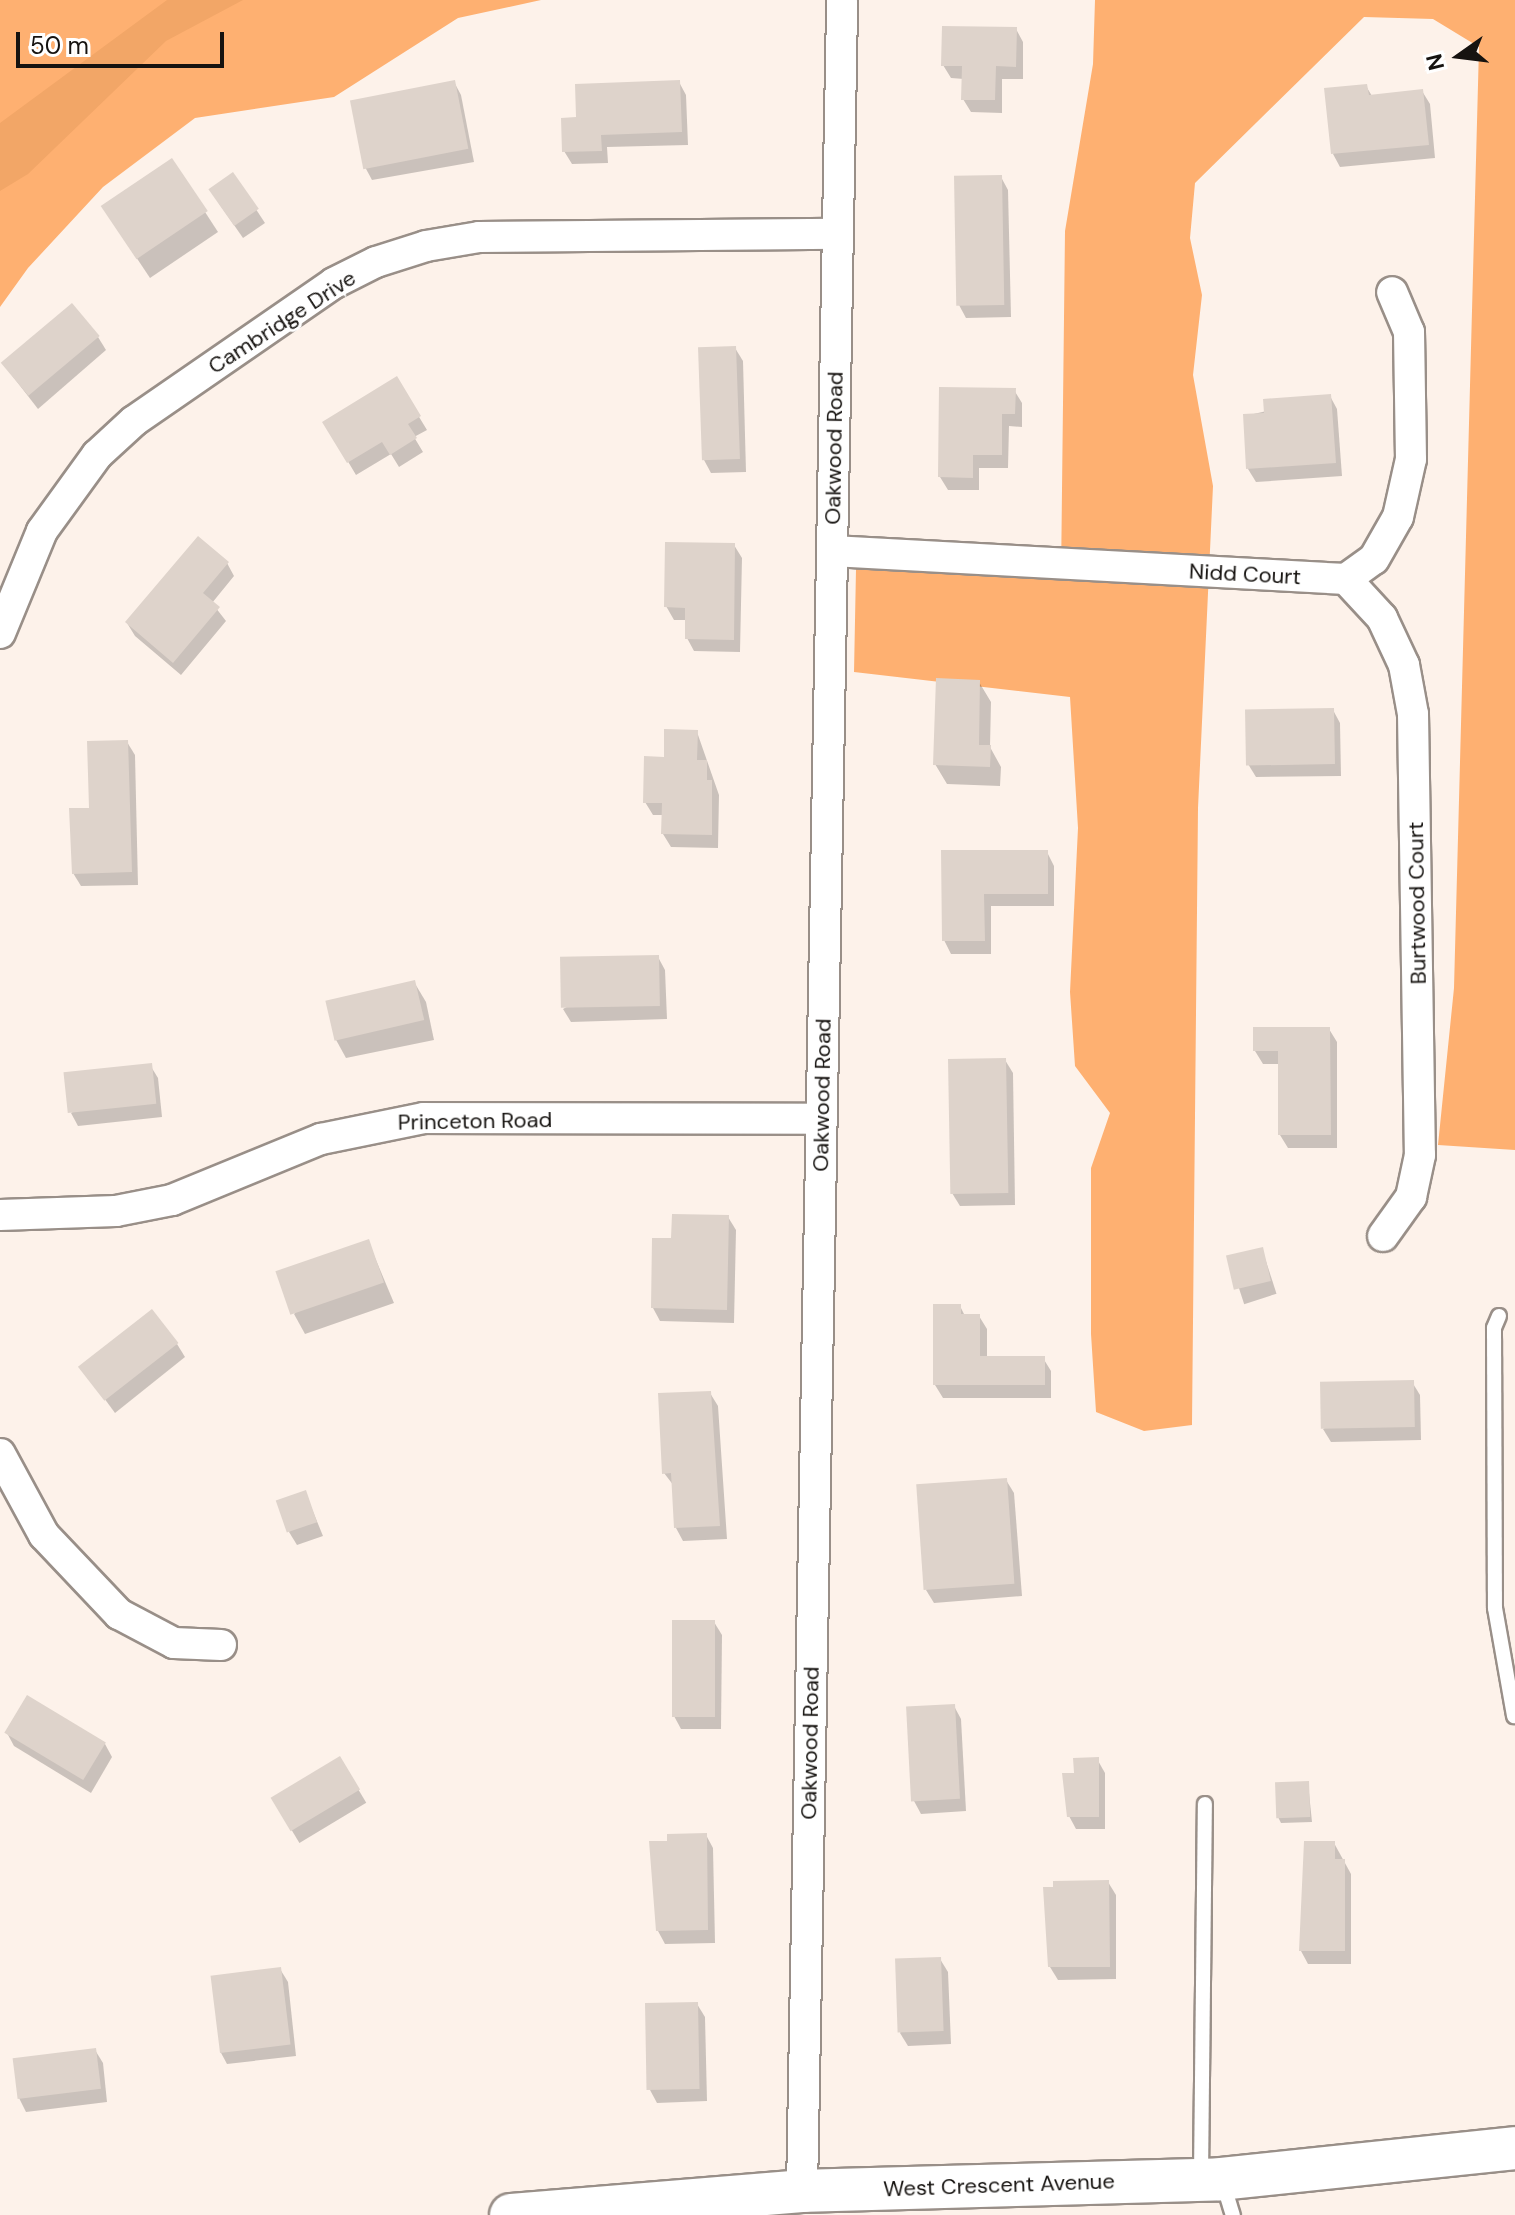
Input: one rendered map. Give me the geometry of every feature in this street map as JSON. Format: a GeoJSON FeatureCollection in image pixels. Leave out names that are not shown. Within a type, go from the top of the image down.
{"type":"FeatureCollection","features":[{"type":"Feature","properties":{"kind":"main road","name":"West Crescent Avenue"},"geometry":{"type":"LineString","coordinates":[[511,2215],[802,2191],[1218,2191],[1501,2151]]}},
{"type":"Feature","properties":{"kind":"street","name":"Oakwood Road"},"geometry":{"type":"LineString","coordinates":[[802,2191],[842,0]]}},
{"type":"Feature","properties":{"kind":"street","name":"Cambridge Drive"},"geometry":{"type":"LineString","coordinates":[[0,633],[42,531],[97,455],[171,395],[334,283],[376,262],[479,237],[838,234]]}},
{"type":"Feature","properties":{"kind":"street"},"geometry":{"type":"LineString","coordinates":[[1346,579],[1374,559],[1398,517],[1411,459],[1409,332],[1392,292]]}},
{"type":"Feature","properties":{"kind":"street","name":"Nidd Court"},"geometry":{"type":"LineString","coordinates":[[832,551],[1346,579]]}},
{"type":"Feature","properties":{"kind":"street","name":"Burtwood Court"},"geometry":{"type":"LineString","coordinates":[[1346,579],[1388,630],[1404,665],[1413,714],[1420,1155],[1411,1197],[1383,1236]]}},
{"type":"Feature","properties":{"kind":"street","name":"Princeton Road"},"geometry":{"type":"LineString","coordinates":[[0,1215],[116,1211],[172,1200],[321,1139],[424,1118],[822,1119]]}},
{"type":"Feature","properties":{"kind":"street"},"geometry":{"type":"LineString","coordinates":[[0,1454],[44,1535],[119,1614],[174,1643],[221,1645]]}},
{"type":"Feature","properties":{"kind":"lane"},"geometry":{"type":"LineString","coordinates":[[1499,1316],[1494,1328],[1495,1608],[1514,1716]]}},
{"type":"Feature","properties":{"kind":"lane"},"geometry":{"type":"LineString","coordinates":[[1205,1804],[1218,2191]]}},
{"type":"Feature","properties":{"kind":"shaded area"},"geometry":{"type":"Polygon","coordinates":[[[0,0],[541,0],[458,18],[334,97],[195,118],[103,187],[28,268],[0,307],[0,0]]]}},
{"type":"Feature","properties":{"kind":"shaded area"},"geometry":{"type":"Polygon","coordinates":[[[167,0],[243,0],[166,41],[28,174],[0,191],[0,123],[167,0]]]}},
{"type":"Feature","properties":{"kind":"shaded area"},"geometry":{"type":"Polygon","coordinates":[[[1095,0],[1515,0],[1515,1150],[1438,1145],[1454,988],[1479,47],[1433,19],[1364,17],[1195,183],[1190,238],[1202,295],[1193,375],[1213,486],[1198,808],[1192,1425],[1144,1431],[1096,1412],[1091,1334],[1091,1168],[1110,1113],[1075,1066],[1070,992],[1078,828],[1070,697],[854,672],[856,569],[1061,577],[1065,231],[1093,64],[1095,0]]]}},
{"type":"Feature","properties":{"kind":"building"},"geometry":{"type":"Polygon","coordinates":[[[942,26],[1017,27],[1016,67],[996,66],[995,100],[961,100],[962,66],[941,66],[942,26]]]}},
{"type":"Feature","properties":{"kind":"building"},"geometry":{"type":"Polygon","coordinates":[[[455,80],[468,149],[363,169],[350,100],[455,80]]]}},
{"type":"Feature","properties":{"kind":"building"},"geometry":{"type":"Polygon","coordinates":[[[680,80],[682,132],[601,135],[602,151],[562,152],[561,118],[576,117],[575,84],[680,80]]]}},
{"type":"Feature","properties":{"kind":"building"},"geometry":{"type":"Polygon","coordinates":[[[1367,84],[1369,95],[1423,89],[1429,145],[1331,154],[1324,88],[1367,84]]]}},
{"type":"Feature","properties":{"kind":"building"},"geometry":{"type":"Polygon","coordinates":[[[172,158],[208,211],[136,259],[101,206],[172,158]]]}},
{"type":"Feature","properties":{"kind":"building"},"geometry":{"type":"Polygon","coordinates":[[[233,172],[259,209],[234,226],[208,189],[233,172]]]}},
{"type":"Feature","properties":{"kind":"building"},"geometry":{"type":"Polygon","coordinates":[[[1002,175],[1004,305],[956,306],[954,176],[1002,175]]]}},
{"type":"Feature","properties":{"kind":"building"},"geometry":{"type":"Polygon","coordinates":[[[72,303],[100,336],[28,396],[1,363],[72,303]]]}},
{"type":"Feature","properties":{"kind":"building"},"geometry":{"type":"Polygon","coordinates":[[[736,346],[740,459],[702,460],[698,347],[736,346]]]}},
{"type":"Feature","properties":{"kind":"building"},"geometry":{"type":"Polygon","coordinates":[[[397,376],[421,416],[408,424],[417,438],[390,455],[382,442],[347,463],[322,422],[397,376]]]}},
{"type":"Feature","properties":{"kind":"building"},"geometry":{"type":"Polygon","coordinates":[[[939,387],[1016,388],[1015,414],[1002,414],[1002,455],[973,455],[973,478],[938,477],[939,387]]]}},
{"type":"Feature","properties":{"kind":"building"},"geometry":{"type":"Polygon","coordinates":[[[1331,394],[1336,463],[1246,469],[1243,414],[1264,413],[1263,399],[1331,394]]]}},
{"type":"Feature","properties":{"kind":"building"},"geometry":{"type":"Polygon","coordinates":[[[198,536],[229,562],[203,593],[220,607],[173,663],[125,622],[198,536]]]}},
{"type":"Feature","properties":{"kind":"building"},"geometry":{"type":"Polygon","coordinates":[[[665,542],[735,543],[734,640],[685,639],[685,608],[664,607],[665,542]]]}},
{"type":"Feature","properties":{"kind":"building"},"geometry":{"type":"Polygon","coordinates":[[[936,678],[980,680],[979,745],[991,745],[990,767],[933,765],[936,678]]]}},
{"type":"Feature","properties":{"kind":"building"},"geometry":{"type":"Polygon","coordinates":[[[1334,708],[1335,764],[1246,766],[1245,710],[1334,708]]]}},
{"type":"Feature","properties":{"kind":"building"},"geometry":{"type":"Polygon","coordinates":[[[664,729],[698,730],[697,760],[707,760],[707,780],[712,780],[712,835],[661,834],[662,803],[643,803],[644,756],[664,757],[664,729]]]}},
{"type":"Feature","properties":{"kind":"building"},"geometry":{"type":"Polygon","coordinates":[[[128,740],[132,872],[72,874],[69,808],[89,808],[87,741],[128,740]]]}},
{"type":"Feature","properties":{"kind":"building"},"geometry":{"type":"Polygon","coordinates":[[[941,850],[1048,850],[1048,894],[984,894],[985,941],[942,941],[941,850]]]}},
{"type":"Feature","properties":{"kind":"building"},"geometry":{"type":"Polygon","coordinates":[[[659,955],[660,1006],[561,1008],[560,957],[659,955]]]}},
{"type":"Feature","properties":{"kind":"building"},"geometry":{"type":"Polygon","coordinates":[[[415,980],[424,1020],[335,1041],[325,1001],[415,980]]]}},
{"type":"Feature","properties":{"kind":"building"},"geometry":{"type":"Polygon","coordinates":[[[1253,1027],[1330,1027],[1331,1135],[1278,1135],[1278,1051],[1253,1051],[1253,1027]]]}},
{"type":"Feature","properties":{"kind":"building"},"geometry":{"type":"Polygon","coordinates":[[[1006,1058],[1008,1193],[950,1194],[948,1059],[1006,1058]]]}},
{"type":"Feature","properties":{"kind":"building"},"geometry":{"type":"Polygon","coordinates":[[[152,1063],[156,1104],[68,1113],[63,1072],[152,1063]]]}},
{"type":"Feature","properties":{"kind":"building"},"geometry":{"type":"Polygon","coordinates":[[[672,1214],[729,1215],[727,1310],[651,1308],[652,1238],[671,1238],[672,1214]]]}},
{"type":"Feature","properties":{"kind":"building"},"geometry":{"type":"Polygon","coordinates":[[[369,1239],[384,1282],[290,1315],[275,1271],[369,1239]]]}},
{"type":"Feature","properties":{"kind":"building"},"geometry":{"type":"Polygon","coordinates":[[[1263,1247],[1271,1281],[1234,1290],[1226,1256],[1263,1247]]]}},
{"type":"Feature","properties":{"kind":"building"},"geometry":{"type":"Polygon","coordinates":[[[933,1304],[961,1304],[961,1314],[980,1314],[980,1356],[1045,1356],[1045,1385],[933,1385],[933,1304]]]}},
{"type":"Feature","properties":{"kind":"building"},"geometry":{"type":"Polygon","coordinates":[[[152,1309],[178,1343],[104,1401],[78,1367],[152,1309]]]}},
{"type":"Feature","properties":{"kind":"building"},"geometry":{"type":"Polygon","coordinates":[[[1414,1380],[1415,1427],[1321,1429],[1320,1382],[1414,1380]]]}},
{"type":"Feature","properties":{"kind":"building"},"geometry":{"type":"Polygon","coordinates":[[[711,1391],[720,1526],[674,1528],[671,1473],[662,1474],[658,1393],[711,1391]]]}},
{"type":"Feature","properties":{"kind":"building"},"geometry":{"type":"Polygon","coordinates":[[[1007,1478],[1014,1584],[924,1590],[916,1484],[1007,1478]]]}},
{"type":"Feature","properties":{"kind":"building"},"geometry":{"type":"Polygon","coordinates":[[[306,1490],[317,1522],[287,1533],[276,1500],[306,1490]]]}},
{"type":"Feature","properties":{"kind":"building"},"geometry":{"type":"Polygon","coordinates":[[[672,1620],[715,1620],[715,1717],[672,1717],[672,1620]]]}},
{"type":"Feature","properties":{"kind":"building"},"geometry":{"type":"Polygon","coordinates":[[[27,1695],[106,1742],[83,1780],[4,1733],[27,1695]]]}},
{"type":"Feature","properties":{"kind":"building"},"geometry":{"type":"Polygon","coordinates":[[[955,1704],[960,1799],[911,1801],[906,1707],[955,1704]]]}},
{"type":"Feature","properties":{"kind":"building"},"geometry":{"type":"Polygon","coordinates":[[[340,1756],[360,1789],[291,1831],[271,1798],[340,1756]]]}},
{"type":"Feature","properties":{"kind":"building"},"geometry":{"type":"Polygon","coordinates":[[[1099,1757],[1099,1817],[1067,1817],[1062,1773],[1074,1773],[1073,1758],[1099,1757]]]}},
{"type":"Feature","properties":{"kind":"building"},"geometry":{"type":"Polygon","coordinates":[[[1309,1781],[1310,1817],[1276,1818],[1275,1782],[1309,1781]]]}},
{"type":"Feature","properties":{"kind":"building"},"geometry":{"type":"Polygon","coordinates":[[[707,1833],[708,1930],[656,1931],[649,1841],[667,1841],[667,1834],[707,1833]]]}},
{"type":"Feature","properties":{"kind":"building"},"geometry":{"type":"Polygon","coordinates":[[[1304,1841],[1335,1841],[1335,1859],[1345,1859],[1345,1951],[1299,1951],[1304,1841]]]}},
{"type":"Feature","properties":{"kind":"building"},"geometry":{"type":"Polygon","coordinates":[[[1109,1880],[1110,1967],[1048,1967],[1043,1887],[1053,1887],[1053,1881],[1109,1880]]]}},
{"type":"Feature","properties":{"kind":"building"},"geometry":{"type":"Polygon","coordinates":[[[941,1957],[944,2031],[898,2033],[895,1959],[941,1957]]]}},
{"type":"Feature","properties":{"kind":"building"},"geometry":{"type":"Polygon","coordinates":[[[281,1967],[291,2044],[220,2053],[211,1976],[281,1967]]]}},
{"type":"Feature","properties":{"kind":"building"},"geometry":{"type":"Polygon","coordinates":[[[698,2002],[700,2089],[647,2090],[645,2003],[698,2002]]]}},
{"type":"Feature","properties":{"kind":"building"},"geometry":{"type":"Polygon","coordinates":[[[96,2048],[101,2089],[18,2099],[13,2058],[96,2048]]]}}]}
